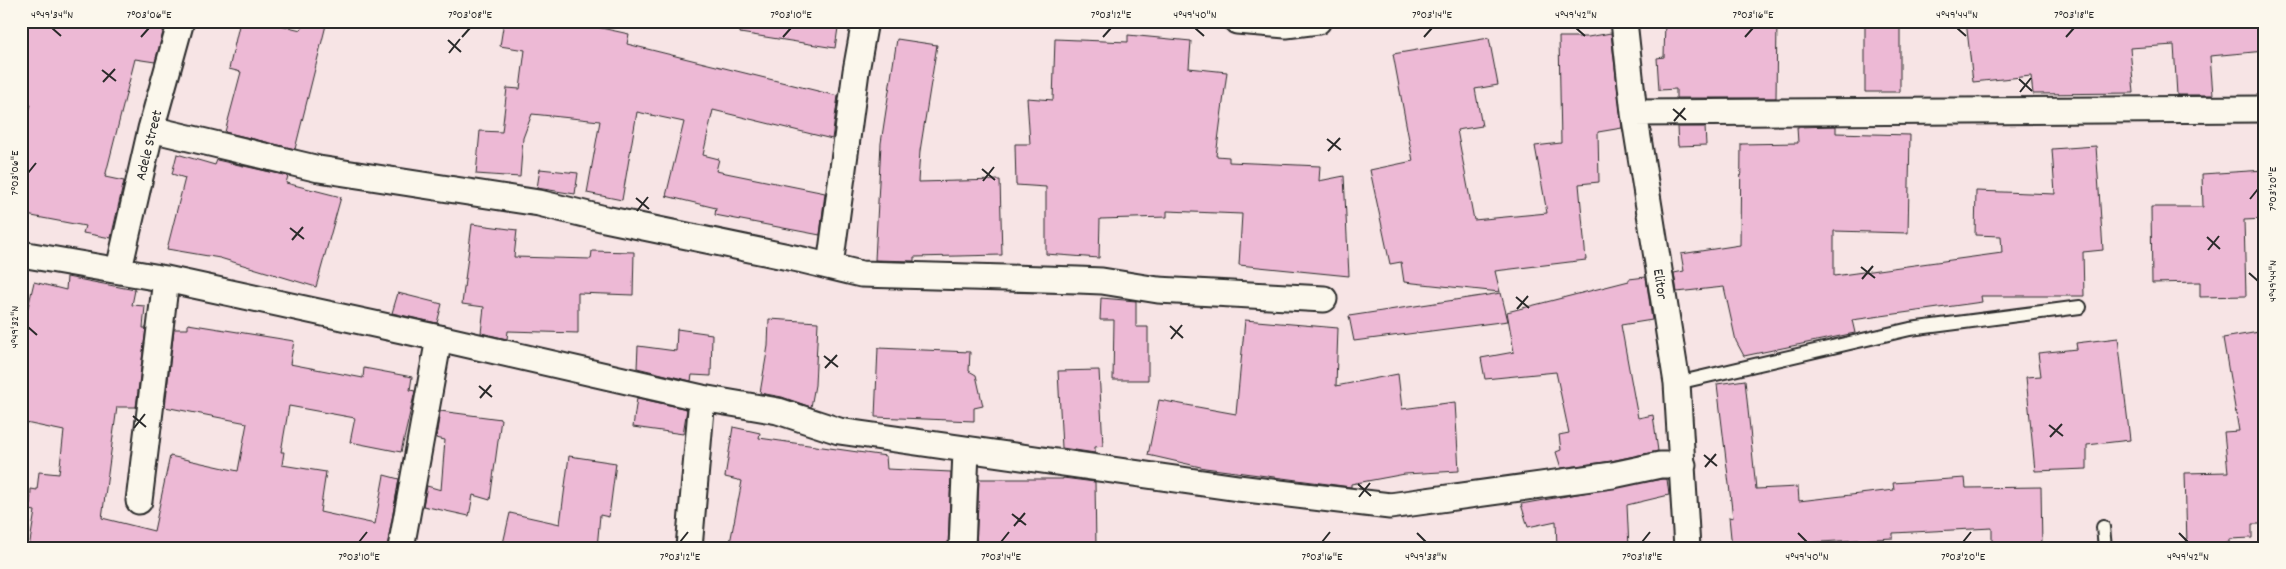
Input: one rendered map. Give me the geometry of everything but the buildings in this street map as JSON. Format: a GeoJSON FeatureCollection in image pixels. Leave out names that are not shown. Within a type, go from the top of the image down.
{"type":"FeatureCollection","features":[{"type":"Feature","properties":{"kind":"street","name":"Adele Street"},"geometry":{"type":"LineString","coordinates":[[119,269],[151,129],[181,21]]}},
{"type":"Feature","properties":{"kind":"street"},"geometry":{"type":"LineString","coordinates":[[830,266],[856,71],[865,21]]}},
{"type":"Feature","properties":{"kind":"street"},"geometry":{"type":"LineString","coordinates":[[1237,21],[1286,25],[1318,21]]}},
{"type":"Feature","properties":{"kind":"street","name":"Elitor"},"geometry":{"type":"LineString","coordinates":[[1624,21],[1634,113],[1677,383],[1687,548]]}},
{"type":"Feature","properties":{"kind":"street"},"geometry":{"type":"LineString","coordinates":[[1634,113],[2265,109]]}},
{"type":"Feature","properties":{"kind":"street"},"geometry":{"type":"LineString","coordinates":[[151,129],[319,169],[540,203],[604,219],[861,274],[1086,280],[1158,290],[1324,299]]}},
{"type":"Feature","properties":{"kind":"street"},"geometry":{"type":"LineString","coordinates":[[21,254],[119,269],[439,338],[702,398],[778,411],[839,431],[870,434],[966,451],[1238,488],[1390,506],[1613,475],[1660,465],[1683,465]]}},
{"type":"Feature","properties":{"kind":"street"},"geometry":{"type":"LineString","coordinates":[[139,501],[166,279]]}},
{"type":"Feature","properties":{"kind":"street"},"geometry":{"type":"LineString","coordinates":[[401,548],[439,338]]}},
{"type":"Feature","properties":{"kind":"street"},"geometry":{"type":"LineString","coordinates":[[689,548],[702,398]]}},
{"type":"Feature","properties":{"kind":"street"},"geometry":{"type":"LineString","coordinates":[[962,548],[966,451]]}},
{"type":"Feature","properties":{"kind":"lane"},"geometry":{"type":"LineString","coordinates":[[1677,383],[1910,329],[2080,307]]}},
{"type":"Feature","properties":{"kind":"lane"},"geometry":{"type":"LineString","coordinates":[[2103,527],[2105,548]]}}]}
